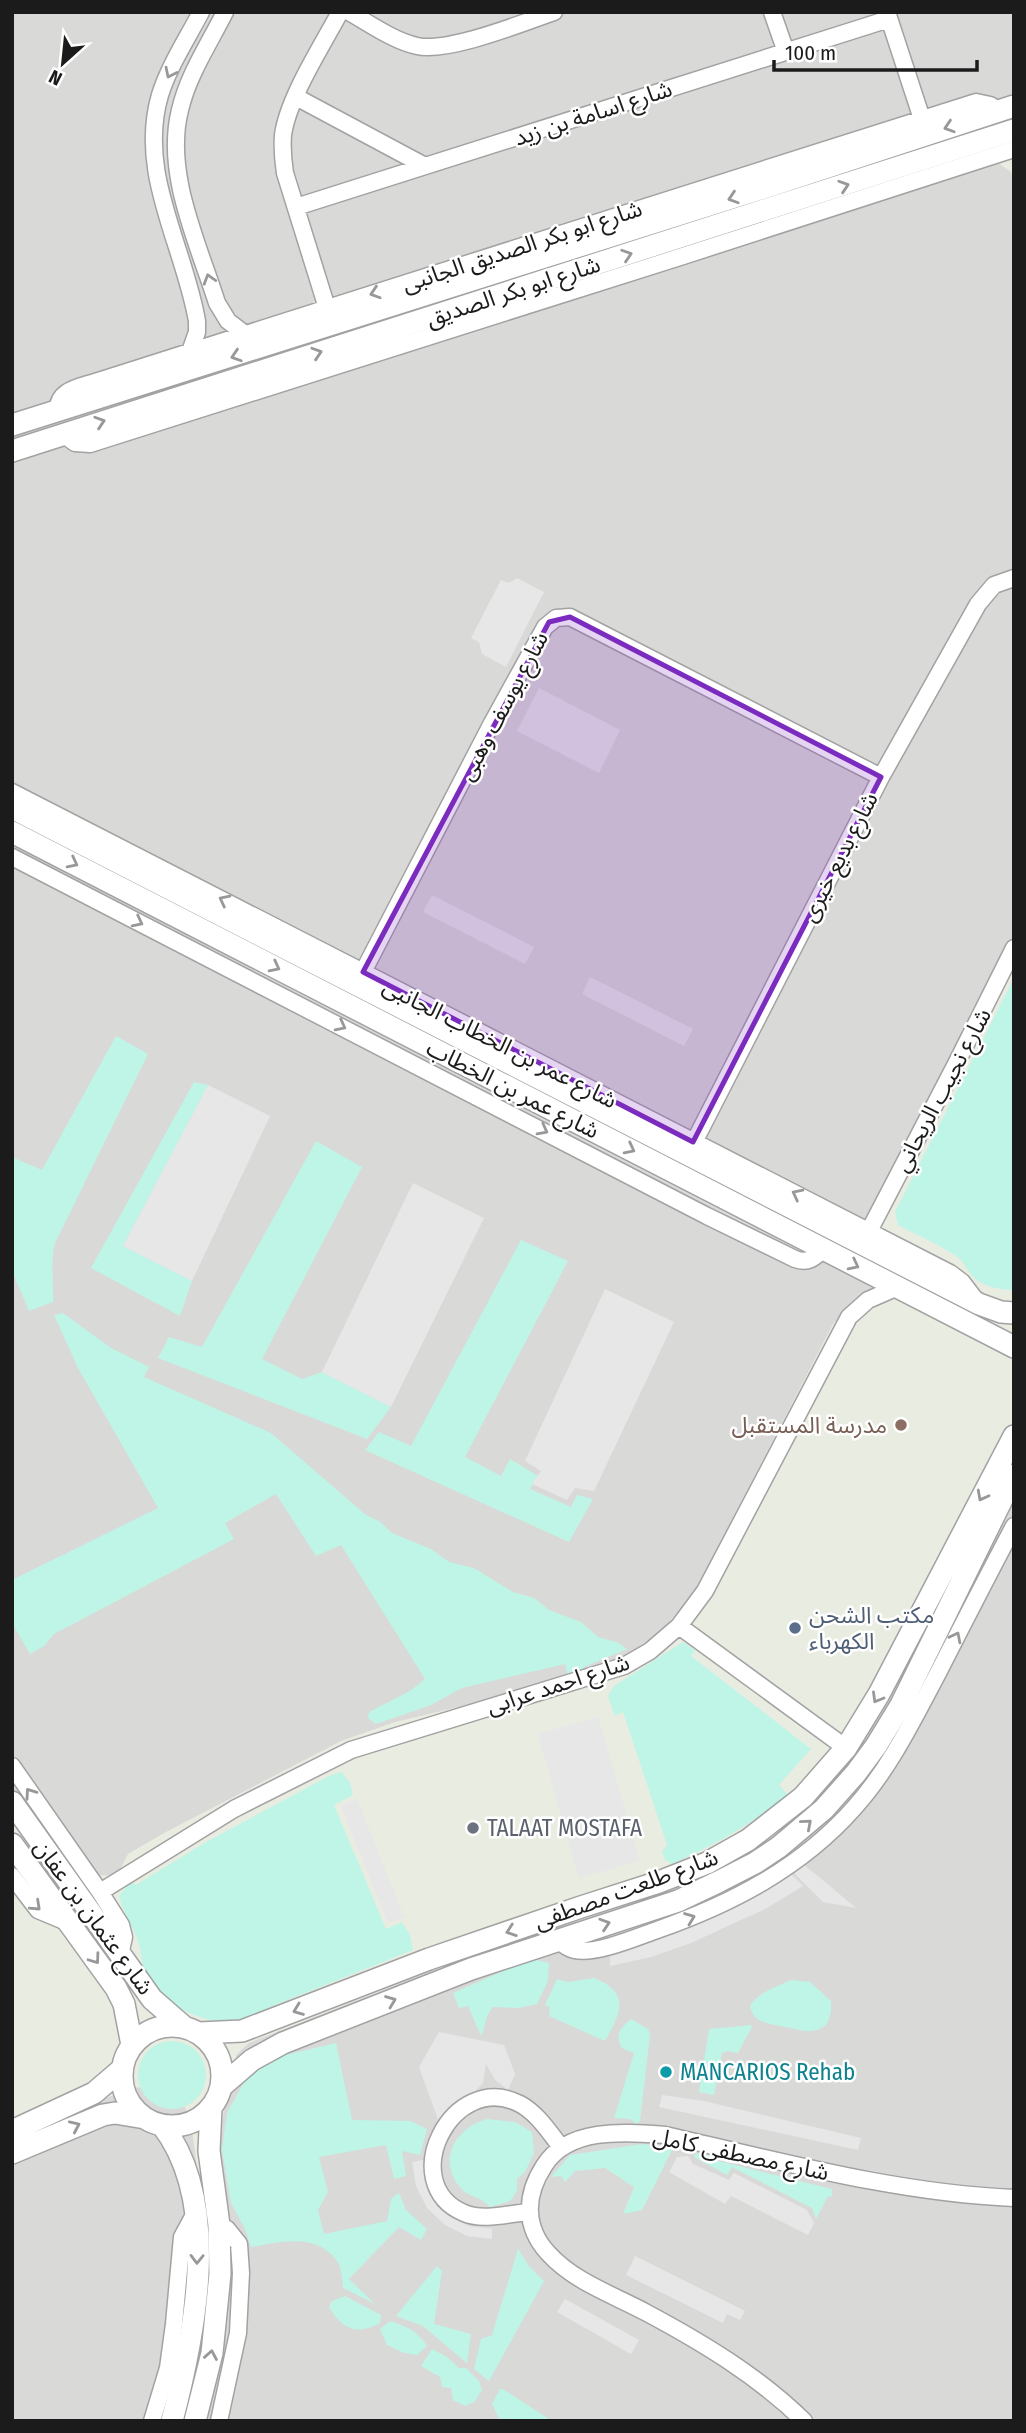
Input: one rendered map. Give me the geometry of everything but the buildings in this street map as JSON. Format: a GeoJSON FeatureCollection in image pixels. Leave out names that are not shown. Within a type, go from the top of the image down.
{"type":"FeatureCollection","features":[{"type":"Feature","properties":{"kind":"street"},"geometry":{"type":"LineString","coordinates":[[190,352],[197,332],[197,321],[155,172],[153,133],[165,83],[201,12]]}},
{"type":"Feature","properties":{"kind":"street"},"geometry":{"type":"LineString","coordinates":[[225,12],[187,88],[180,110],[175,155],[178,178],[217,303],[228,321],[245,334]]}},
{"type":"Feature","properties":{"kind":"street"},"geometry":{"type":"LineString","coordinates":[[327,308],[282,154],[288,116],[340,12]]}},
{"type":"Feature","properties":{"kind":"street"},"geometry":{"type":"LineString","coordinates":[[349,12],[408,44],[431,48],[454,44],[554,12]]}},
{"type":"Feature","properties":{"kind":"street"},"geometry":{"type":"LineString","coordinates":[[772,12],[786,52]]}},
{"type":"Feature","properties":{"kind":"street"},"geometry":{"type":"LineString","coordinates":[[888,16],[922,119]]}},
{"type":"Feature","properties":{"kind":"street","name":"شارع اسامة بن زيد"},"geometry":{"type":"LineString","coordinates":[[296,207],[786,52],[888,16]]}},
{"type":"Feature","properties":{"kind":"street"},"geometry":{"type":"LineString","coordinates":[[296,97],[425,166]]}},
{"type":"Feature","properties":{"kind":"street","name":"شارع ابو بكر الصديق الجانبى"},"geometry":{"type":"LineString","coordinates":[[58,412],[60,399],[69,390],[976,102],[1006,108]]}},
{"type":"Feature","properties":{"kind":"street","name":"شارع ابو بكر الصديق"},"geometry":{"type":"LineString","coordinates":[[12,425],[773,185],[1006,108]]}},
{"type":"Feature","properties":{"kind":"street","name":"شارع ابو بكر الصديق"},"geometry":{"type":"LineString","coordinates":[[12,451],[1014,130]]}},
{"type":"Feature","properties":{"kind":"street"},"geometry":{"type":"LineString","coordinates":[[63,434],[75,443],[90,444],[684,257],[1014,149]]}},
{"type":"Feature","properties":{"kind":"street"},"geometry":{"type":"LineString","coordinates":[[773,185],[780,206]]}},
{"type":"Feature","properties":{"kind":"street","name":"شارع بديع خيرى"},"geometry":{"type":"LineString","coordinates":[[690,1149],[881,777],[982,597],[994,585],[1014,578]]}},
{"type":"Feature","properties":{"kind":"street","name":"شارع يوسف وهبى"},"geometry":{"type":"LineString","coordinates":[[363,972],[498,712],[545,627],[556,618],[570,617],[881,777]]}},
{"type":"Feature","properties":{"kind":"street","name":"شارع عمر بن الخطاب الجانبى"},"geometry":{"type":"LineString","coordinates":[[12,792],[363,972],[690,1149],[869,1231],[950,1273],[979,1304]]}},
{"type":"Feature","properties":{"kind":"street","name":"شارع عمر بن الخطاب"},"geometry":{"type":"LineString","coordinates":[[12,808],[824,1249],[1014,1347]]}},
{"type":"Feature","properties":{"kind":"street","name":"شارع عمر بن الخطاب"},"geometry":{"type":"LineString","coordinates":[[12,832],[432,1036],[690,1149],[979,1304],[1001,1312],[1014,1313]]}},
{"type":"Feature","properties":{"kind":"street"},"geometry":{"type":"LineString","coordinates":[[12,858],[795,1259],[808,1261],[824,1249]]}},
{"type":"Feature","properties":{"kind":"street","name":"شارع نجيب الريحاني"},"geometry":{"type":"LineString","coordinates":[[869,1231],[1014,948]]}},
{"type":"Feature","properties":{"kind":"street","name":"شارع احمد عرابى"},"geometry":{"type":"LineString","coordinates":[[100,1892],[234,1809],[351,1750],[607,1673],[641,1657],[679,1626],[705,1591],[849,1317],[868,1300],[898,1287]]}},
{"type":"Feature","properties":{"kind":"street","name":"شارع طلعت مصطفى"},"geometry":{"type":"LineString","coordinates":[[222,2086],[252,2060],[283,2043],[471,1969],[678,1900],[719,1882],[755,1863],[806,1826],[840,1792],[876,1746],[901,1704],[1014,1436]]}},
{"type":"Feature","properties":{"kind":"street","name":"شارع طلعت مصطفى"},"geometry":{"type":"LineString","coordinates":[[191,2029],[242,2031],[425,1961],[659,1882],[708,1863],[748,1840],[789,1809],[823,1776],[846,1748],[1014,1475]]}},
{"type":"Feature","properties":{"kind":"street"},"geometry":{"type":"LineString","coordinates":[[557,1940],[570,1949],[587,1951],[715,1909],[772,1877],[831,1831],[859,1802],[890,1761],[1014,1526]]}},
{"type":"Feature","properties":{"kind":"street"},"geometry":{"type":"LineString","coordinates":[[679,1626],[846,1748]]}},
{"type":"Feature","properties":{"kind":"street"},"geometry":{"type":"LineString","coordinates":[[12,1766],[100,1892],[123,1931],[120,1955]]}},
{"type":"Feature","properties":{"kind":"street","name":"شارع عثمان بن عفان"},"geometry":{"type":"LineString","coordinates":[[12,1802],[152,1999],[191,2029]]}},
{"type":"Feature","properties":{"kind":"street","name":"شارع عثمان بن عفان"},"geometry":{"type":"LineString","coordinates":[[12,1844],[116,1988],[124,2004],[132,2045]]}},
{"type":"Feature","properties":{"kind":"street"},"geometry":{"type":"LineString","coordinates":[[12,1876],[38,1910],[69,1923]]}},
{"type":"Feature","properties":{"kind":"street"},"geometry":{"type":"LineString","coordinates":[[12,2131],[94,2093],[122,2068],[132,2045],[155,2028],[168,2025],[191,2029],[210,2043],[219,2056],[222,2086],[211,2108],[201,2117],[175,2126],[116,2113],[103,2115],[12,2153]]}},
{"type":"Feature","properties":{"kind":"street"},"geometry":{"type":"LineString","coordinates":[[122,2068],[123,2088],[131,2105],[153,2122],[180,2154],[192,2189],[198,2252],[196,2297],[189,2349],[172,2421]]}},
{"type":"Feature","properties":{"kind":"street"},"geometry":{"type":"LineString","coordinates":[[528,2212],[476,2217],[453,2207],[436,2188],[433,2172],[435,2149],[444,2127],[467,2105],[481,2098],[509,2099],[532,2113],[561,2147],[547,2160],[530,2194],[528,2212],[535,2234],[547,2253],[584,2281],[670,2326],[739,2368],[769,2389],[804,2421]]}},
{"type":"Feature","properties":{"kind":"street"},"geometry":{"type":"LineString","coordinates":[[195,2421],[205,2384],[218,2312],[220,2274],[219,2225],[209,2151],[211,2108]]}},
{"type":"Feature","properties":{"kind":"street","name":"شارع مصطفى كامل"},"geometry":{"type":"LineString","coordinates":[[561,2147],[600,2135],[621,2133],[665,2136],[877,2183],[1014,2198]]}},
{"type":"Feature","properties":{"kind":"street"},"geometry":{"type":"LineString","coordinates":[[152,2421],[168,2368],[182,2237],[195,2213]]}},
{"type":"Feature","properties":{"kind":"street"},"geometry":{"type":"LineString","coordinates":[[219,2225],[234,2235],[239,2244],[242,2273],[238,2333],[219,2421]]}},
{"type":"Feature","properties":{"kind":"highlighted area"},"geometry":{"type":"Polygon","coordinates":[[[570,617],[881,777],[693,1142],[363,972],[549,622],[570,617]]]}},
{"type":"Feature","properties":{"kind":"shaded area"},"geometry":{"type":"Polygon","coordinates":[[[12,12],[1014,12],[1014,120],[12,439],[12,12]]]}},
{"type":"Feature","properties":{"kind":"shaded area"},"geometry":{"type":"Polygon","coordinates":[[[998,163],[1011,172],[1014,181],[1014,940],[953,1063],[860,1236],[12,800],[12,459],[56,443],[72,449],[998,163]]]}},
{"type":"Feature","properties":{"kind":"shaded area"},"geometry":{"type":"Polygon","coordinates":[[[517,578],[544,592],[506,667],[482,654],[479,642],[471,638],[501,580],[509,583],[517,578]]]}},
{"type":"Feature","properties":{"kind":"shaded area"},"geometry":{"type":"Polygon","coordinates":[[[539,688],[620,730],[599,773],[517,731],[539,688]]]}},
{"type":"Feature","properties":{"kind":"shaded area"},"geometry":{"type":"Polygon","coordinates":[[[12,845],[815,1259],[822,1256],[899,1296],[847,1310],[833,1324],[693,1595],[657,1635],[632,1651],[576,1679],[395,1722],[341,1741],[128,1854],[120,1870],[114,1875],[76,1876],[12,1786],[12,845]]]}},
{"type":"Feature","properties":{"kind":"shaded area"},"geometry":{"type":"Polygon","coordinates":[[[432,895],[534,947],[525,964],[423,912],[432,895]]]}},
{"type":"Feature","properties":{"kind":"shaded area"},"geometry":{"type":"Polygon","coordinates":[[[590,977],[693,1029],[684,1046],[582,994],[590,977]]]}},
{"type":"Feature","properties":{"kind":"shaded area"},"geometry":{"type":"Polygon","coordinates":[[[1014,978],[1014,1290],[996,1288],[979,1281],[956,1256],[898,1225],[895,1212],[1014,978]]]}},
{"type":"Feature","properties":{"kind":"shaded area"},"geometry":{"type":"Polygon","coordinates":[[[116,1036],[148,1054],[55,1243],[52,1265],[53,1302],[29,1311],[12,1271],[12,1157],[42,1170],[116,1036]]]}},
{"type":"Feature","properties":{"kind":"shaded area"},"geometry":{"type":"Polygon","coordinates":[[[194,1082],[208,1085],[123,1246],[192,1281],[180,1316],[91,1268],[194,1082]]]}},
{"type":"Feature","properties":{"kind":"shaded area"},"geometry":{"type":"Polygon","coordinates":[[[208,1085],[270,1116],[192,1281],[123,1246],[208,1085]]]}},
{"type":"Feature","properties":{"kind":"shaded area"},"geometry":{"type":"Polygon","coordinates":[[[316,1141],[362,1167],[262,1359],[302,1379],[322,1372],[391,1407],[367,1439],[158,1358],[169,1337],[202,1347],[316,1141]]]}},
{"type":"Feature","properties":{"kind":"shaded area"},"geometry":{"type":"Polygon","coordinates":[[[413,1183],[484,1218],[391,1407],[322,1372],[413,1183]]]}},
{"type":"Feature","properties":{"kind":"shaded area"},"geometry":{"type":"Polygon","coordinates":[[[521,1240],[568,1261],[465,1457],[501,1476],[510,1459],[538,1476],[530,1489],[571,1507],[577,1495],[593,1499],[569,1542],[365,1450],[379,1432],[411,1446],[521,1240]]]}},
{"type":"Feature","properties":{"kind":"shaded area"},"geometry":{"type":"Polygon","coordinates":[[[605,1289],[674,1322],[594,1491],[575,1488],[567,1500],[532,1484],[541,1471],[525,1461],[605,1289]]]}},
{"type":"Feature","properties":{"kind":"shaded area"},"geometry":{"type":"Polygon","coordinates":[[[63,1313],[111,1348],[149,1367],[144,1377],[271,1433],[366,1515],[379,1521],[392,1533],[431,1549],[449,1562],[474,1568],[513,1592],[534,1598],[549,1610],[581,1622],[598,1637],[619,1643],[627,1649],[584,1667],[581,1672],[568,1675],[565,1664],[462,1688],[431,1705],[376,1724],[368,1718],[369,1712],[410,1691],[425,1679],[341,1545],[316,1556],[276,1494],[225,1523],[234,1539],[54,1634],[44,1646],[30,1654],[12,1623],[12,1580],[158,1508],[78,1368],[54,1315],[63,1313]]]}},
{"type":"Feature","properties":{"kind":"shaded area"},"geometry":{"type":"Polygon","coordinates":[[[1014,1451],[1014,2421],[205,2421],[218,2374],[229,2298],[228,2245],[218,2146],[231,2070],[237,2054],[249,2043],[491,1948],[669,1891],[731,1863],[786,1827],[834,1781],[863,1744],[1014,1451]]]}},
{"type":"Feature","properties":{"kind":"shaded area"},"geometry":{"type":"Polygon","coordinates":[[[683,1642],[695,1650],[691,1656],[811,1749],[779,1785],[788,1795],[733,1833],[672,1864],[665,1860],[662,1852],[667,1845],[623,1712],[615,1716],[608,1696],[614,1686],[683,1642]]]}},
{"type":"Feature","properties":{"kind":"shaded area"},"geometry":{"type":"Polygon","coordinates":[[[598,1717],[640,1861],[579,1878],[538,1734],[598,1717]]]}},
{"type":"Feature","properties":{"kind":"shaded area"},"geometry":{"type":"Polygon","coordinates":[[[342,1772],[350,1783],[353,1795],[334,1805],[386,1929],[402,1922],[410,1935],[413,1950],[270,2007],[258,2017],[242,2022],[224,2022],[187,2012],[156,1991],[147,1979],[138,1941],[119,1896],[130,1882],[136,1885],[206,1842],[329,1776],[342,1772]]]}},
{"type":"Feature","properties":{"kind":"shaded area"},"geometry":{"type":"Polygon","coordinates":[[[357,1799],[404,1917],[388,1923],[341,1806],[357,1799]]]}},
{"type":"Feature","properties":{"kind":"shaded area"},"geometry":{"type":"Polygon","coordinates":[[[804,1865],[856,1908],[823,1902],[793,1872],[804,1865]]]}},
{"type":"Feature","properties":{"kind":"shaded area"},"geometry":{"type":"Polygon","coordinates":[[[787,1870],[803,1886],[767,1908],[691,1943],[651,1957],[610,1966],[610,1954],[657,1940],[703,1921],[747,1898],[787,1870]]]}},
{"type":"Feature","properties":{"kind":"shaded area"},"geometry":{"type":"Polygon","coordinates":[[[537,1960],[549,1963],[548,1981],[537,2004],[519,2008],[493,2007],[481,2036],[468,2006],[459,2008],[453,1993],[524,1962],[537,1960]]]}},
{"type":"Feature","properties":{"kind":"shaded area"},"geometry":{"type":"Polygon","coordinates":[[[594,1978],[614,1990],[618,1997],[618,2013],[605,2041],[549,2016],[550,2007],[545,2005],[557,1979],[568,1982],[594,1978]]]}},
{"type":"Feature","properties":{"kind":"shaded area"},"geometry":{"type":"Polygon","coordinates":[[[791,1980],[810,1982],[831,2001],[831,2012],[824,2026],[804,2031],[765,2022],[754,2015],[750,2006],[758,1997],[791,1980]]]}},
{"type":"Feature","properties":{"kind":"shaded area"},"geometry":{"type":"Polygon","coordinates":[[[631,2019],[648,2029],[650,2035],[640,2121],[636,2124],[630,2119],[614,2118],[634,2053],[622,2048],[619,2035],[631,2019]]]}},
{"type":"Feature","properties":{"kind":"shaded area"},"geometry":{"type":"Polygon","coordinates":[[[753,2025],[738,2053],[722,2053],[714,2095],[699,2092],[709,2029],[753,2025]]]}},
{"type":"Feature","properties":{"kind":"shaded area"},"geometry":{"type":"Polygon","coordinates":[[[439,2032],[504,2045],[515,2074],[508,2090],[495,2080],[486,2064],[483,2083],[456,2111],[447,2144],[419,2067],[439,2032]]]}},
{"type":"Feature","properties":{"kind":"shaded area"},"geometry":{"type":"Polygon","coordinates":[[[165,2041],[179,2041],[191,2046],[201,2056],[206,2075],[201,2094],[191,2104],[179,2109],[165,2109],[153,2104],[143,2094],[138,2082],[138,2068],[143,2056],[153,2046],[165,2041]]]}},
{"type":"Feature","properties":{"kind":"shaded area"},"geometry":{"type":"Polygon","coordinates":[[[336,2043],[352,2120],[411,2121],[427,2129],[420,2155],[402,2151],[406,2176],[394,2179],[386,2145],[319,2157],[328,2192],[318,2210],[324,2234],[387,2221],[391,2199],[399,2193],[406,2210],[427,2229],[421,2240],[399,2227],[349,2279],[375,2304],[343,2288],[339,2264],[329,2252],[319,2246],[297,2241],[251,2247],[231,2203],[222,2150],[227,2113],[248,2075],[285,2055],[336,2043]]]}},
{"type":"Feature","properties":{"kind":"shaded area"},"geometry":{"type":"Polygon","coordinates":[[[144,2087],[182,2103],[190,2116],[203,2211],[207,2257],[203,2331],[193,2389],[182,2421],[12,2421],[12,2136],[131,2088],[144,2087]]]}},
{"type":"Feature","properties":{"kind":"shaded area"},"geometry":{"type":"Polygon","coordinates":[[[662,2095],[704,2101],[861,2138],[858,2150],[659,2107],[662,2095]]]}},
{"type":"Feature","properties":{"kind":"shaded area"},"geometry":{"type":"Polygon","coordinates":[[[487,2119],[515,2122],[532,2132],[534,2153],[525,2172],[517,2179],[517,2191],[510,2201],[490,2207],[462,2190],[450,2165],[450,2155],[459,2137],[476,2123],[487,2119]]]}},
{"type":"Feature","properties":{"kind":"shaded area"},"geometry":{"type":"Polygon","coordinates":[[[642,2144],[673,2148],[642,2210],[623,2214],[634,2187],[605,2168],[575,2171],[565,2182],[561,2176],[551,2177],[570,2155],[642,2144]]]}},
{"type":"Feature","properties":{"kind":"shaded area"},"geometry":{"type":"Polygon","coordinates":[[[696,2153],[716,2156],[718,2161],[832,2189],[832,2197],[828,2196],[816,2219],[812,2208],[732,2167],[727,2175],[694,2157],[696,2153]]]}},
{"type":"Feature","properties":{"kind":"shaded area"},"geometry":{"type":"Polygon","coordinates":[[[688,2156],[693,2164],[729,2180],[734,2173],[807,2210],[814,2223],[808,2235],[731,2196],[725,2204],[669,2172],[677,2157],[688,2156]]]}},
{"type":"Feature","properties":{"kind":"shaded area"},"geometry":{"type":"Polygon","coordinates":[[[423,2160],[426,2181],[435,2200],[450,2216],[469,2226],[492,2229],[492,2239],[467,2236],[445,2225],[427,2208],[416,2186],[412,2162],[423,2160]]]}},
{"type":"Feature","properties":{"kind":"shaded area"},"geometry":{"type":"Polygon","coordinates":[[[518,2249],[529,2266],[544,2281],[489,2381],[474,2369],[481,2339],[492,2335],[518,2249]]]}},
{"type":"Feature","properties":{"kind":"shaded area"},"geometry":{"type":"Polygon","coordinates":[[[635,2256],[745,2311],[740,2320],[727,2314],[723,2323],[626,2275],[635,2256]]]}},
{"type":"Feature","properties":{"kind":"shaded area"},"geometry":{"type":"Polygon","coordinates":[[[437,2266],[442,2271],[434,2324],[471,2334],[467,2363],[423,2326],[396,2316],[437,2266]]]}},
{"type":"Feature","properties":{"kind":"shaded area"},"geometry":{"type":"Polygon","coordinates":[[[345,2296],[381,2315],[380,2323],[357,2329],[339,2321],[329,2307],[332,2301],[345,2296]]]}},
{"type":"Feature","properties":{"kind":"shaded area"},"geometry":{"type":"Polygon","coordinates":[[[565,2299],[639,2340],[631,2354],[557,2312],[565,2299]]]}},
{"type":"Feature","properties":{"kind":"shaded area"},"geometry":{"type":"Polygon","coordinates":[[[390,2321],[420,2336],[427,2346],[417,2355],[404,2353],[387,2345],[380,2329],[390,2321]]]}},
{"type":"Feature","properties":{"kind":"shaded area"},"geometry":{"type":"Polygon","coordinates":[[[432,2349],[459,2368],[466,2368],[479,2381],[482,2390],[474,2402],[465,2406],[453,2400],[451,2388],[442,2387],[440,2377],[421,2366],[432,2349]]]}},
{"type":"Feature","properties":{"kind":"shaded area"},"geometry":{"type":"Polygon","coordinates":[[[500,2389],[552,2421],[500,2421],[492,2404],[500,2389]]]}},
{"type":"Feature","properties":{"kind":"place","name":"مدرسة المستقبل"},"geometry":{"type":"Point","coordinates":[901,1425]}},
{"type":"Feature","properties":{"kind":"place","name":"مكتب الشحن الكهرباء"},"geometry":{"type":"Point","coordinates":[795,1628]}},
{"type":"Feature","properties":{"kind":"place","name":"TALAAT MOSTAFA"},"geometry":{"type":"Point","coordinates":[473,1828]}},
{"type":"Feature","properties":{"kind":"place","name":"MANCARIOS Rehab"},"geometry":{"type":"Point","coordinates":[666,2072]}}]}
